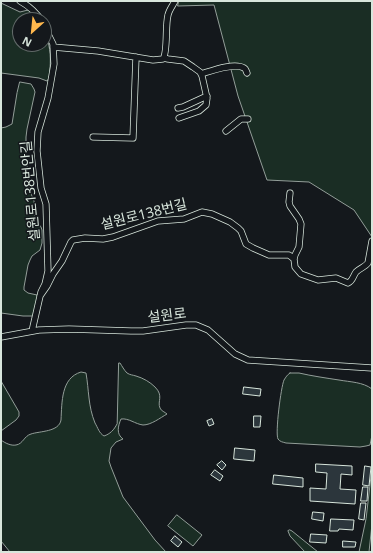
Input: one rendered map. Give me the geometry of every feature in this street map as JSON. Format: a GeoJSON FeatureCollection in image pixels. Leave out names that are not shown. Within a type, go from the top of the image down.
{"type":"FeatureCollection","features":[{"type":"Feature","properties":{"kind":"street"},"geometry":{"type":"LineString","coordinates":[[20,1],[35,12]]}},
{"type":"Feature","properties":{"kind":"street"},"geometry":{"type":"LineString","coordinates":[[164,58],[168,14],[176,1]]}},
{"type":"Feature","properties":{"kind":"street","name":"설원로138번안길"},"geometry":{"type":"LineString","coordinates":[[32,331],[40,296],[48,271],[46,204],[41,188],[37,151],[38,132],[48,98],[54,64],[54,47],[52,42]]}},
{"type":"Feature","properties":{"kind":"street"},"geometry":{"type":"LineString","coordinates":[[54,47],[98,51],[153,60],[160,60],[164,58],[184,61],[201,74],[207,96],[207,102],[199,111],[179,118]]}},
{"type":"Feature","properties":{"kind":"street"},"geometry":{"type":"LineString","coordinates":[[93,137],[133,138],[136,57]]}},
{"type":"Feature","properties":{"kind":"street"},"geometry":{"type":"LineString","coordinates":[[201,74],[223,67],[235,66],[244,68],[248,73]]}},
{"type":"Feature","properties":{"kind":"street"},"geometry":{"type":"LineString","coordinates":[[178,108],[207,96]]}},
{"type":"Feature","properties":{"kind":"street"},"geometry":{"type":"LineString","coordinates":[[226,131],[241,119],[248,119]]}},
{"type":"Feature","properties":{"kind":"street"},"geometry":{"type":"LineString","coordinates":[[290,193],[290,206],[301,224],[299,247],[294,259],[296,267],[302,274],[310,278],[320,280],[336,278],[349,283],[352,281],[356,272],[367,265],[372,241]]}},
{"type":"Feature","properties":{"kind":"street","name":"설원로138번길"},"geometry":{"type":"LineString","coordinates":[[40,296],[62,261],[70,242],[73,240],[85,238],[113,238],[158,221],[184,219],[202,212],[212,214],[230,222],[241,231],[246,244],[253,248],[269,255],[289,255],[294,259]]}},
{"type":"Feature","properties":{"kind":"street","name":"설원로"},"geometry":{"type":"LineString","coordinates":[[1,337],[32,331],[69,329],[143,331],[196,325],[208,330],[235,354],[248,360],[372,368]]}},
{"type":"Feature","properties":{"kind":"green space"},"geometry":{"type":"Polygon","coordinates":[[[179,1],[372,1],[372,237],[354,210],[309,182],[267,180],[238,96],[214,5],[178,6],[179,1]]]}},
{"type":"Feature","properties":{"kind":"green space"},"geometry":{"type":"Polygon","coordinates":[[[1,3],[20,12],[12,12],[12,52],[50,52],[50,74],[47,81],[39,78],[1,73],[1,3]]]}},
{"type":"Feature","properties":{"kind":"green space"},"geometry":{"type":"Polygon","coordinates":[[[28,10],[31,12],[20,12],[28,10]]]}},
{"type":"Feature","properties":{"kind":"green space"},"geometry":{"type":"Polygon","coordinates":[[[20,82],[31,84],[35,92],[27,129],[26,155],[29,186],[34,201],[35,219],[42,230],[42,243],[40,250],[32,256],[30,260],[24,287],[24,290],[28,293],[39,296],[33,316],[1,313],[1,128],[12,124],[20,82]]]}},
{"type":"Feature","properties":{"kind":"green space"},"geometry":{"type":"Polygon","coordinates":[[[119,363],[127,373],[144,379],[158,390],[160,396],[160,408],[167,414],[146,425],[127,419],[121,419],[118,432],[123,439],[116,442],[111,448],[109,461],[123,497],[155,540],[166,552],[10,552],[1,541],[1,440],[8,444],[16,445],[29,435],[57,427],[61,420],[62,398],[66,385],[74,375],[81,372],[86,373],[90,404],[95,423],[102,435],[104,436],[108,434],[117,424],[119,363]]]}},
{"type":"Feature","properties":{"kind":"green space"},"geometry":{"type":"Polygon","coordinates":[[[290,373],[299,373],[356,383],[365,385],[372,389],[372,435],[370,445],[360,447],[286,443],[279,440],[277,428],[281,391],[284,380],[290,373]]]}},
{"type":"Feature","properties":{"kind":"green space"},"geometry":{"type":"Polygon","coordinates":[[[1,381],[19,412],[19,416],[1,431],[1,381]]]}},
{"type":"Feature","properties":{"kind":"green space"},"geometry":{"type":"Polygon","coordinates":[[[372,468],[372,524],[369,552],[359,552],[366,519],[372,468]]]}},
{"type":"Feature","properties":{"kind":"green space"},"geometry":{"type":"Polygon","coordinates":[[[177,515],[202,535],[193,546],[168,526],[177,515]]]}},
{"type":"Feature","properties":{"kind":"green space"},"geometry":{"type":"Polygon","coordinates":[[[290,530],[318,552],[305,552],[290,536],[288,531],[290,530]]]}},
{"type":"Feature","properties":{"kind":"building"},"geometry":{"type":"Polygon","coordinates":[[[244,387],[261,389],[260,396],[243,394],[244,387]]]}},
{"type":"Feature","properties":{"kind":"building"},"geometry":{"type":"Polygon","coordinates":[[[254,416],[261,416],[260,427],[254,427],[254,416]]]}},
{"type":"Feature","properties":{"kind":"building"},"geometry":{"type":"Polygon","coordinates":[[[212,419],[214,424],[209,426],[207,421],[212,419]]]}},
{"type":"Feature","properties":{"kind":"building"},"geometry":{"type":"Polygon","coordinates":[[[235,448],[255,450],[254,461],[234,459],[235,448]]]}},
{"type":"Feature","properties":{"kind":"building"},"geometry":{"type":"Polygon","coordinates":[[[222,461],[226,465],[222,470],[217,465],[222,461]]]}},
{"type":"Feature","properties":{"kind":"building"},"geometry":{"type":"Polygon","coordinates":[[[316,464],[352,466],[352,475],[341,474],[340,489],[356,490],[355,504],[310,501],[310,488],[326,489],[327,473],[316,472],[316,464]]]}},
{"type":"Feature","properties":{"kind":"building"},"geometry":{"type":"Polygon","coordinates":[[[365,466],[371,467],[369,486],[363,485],[365,466]]]}},
{"type":"Feature","properties":{"kind":"building"},"geometry":{"type":"Polygon","coordinates":[[[215,470],[223,476],[220,481],[211,475],[215,470]]]}},
{"type":"Feature","properties":{"kind":"building"},"geometry":{"type":"Polygon","coordinates":[[[274,475],[303,478],[303,487],[273,484],[274,475]]]}},
{"type":"Feature","properties":{"kind":"building"},"geometry":{"type":"Polygon","coordinates":[[[363,487],[368,487],[367,501],[361,501],[363,487]]]}},
{"type":"Feature","properties":{"kind":"building"},"geometry":{"type":"Polygon","coordinates":[[[361,503],[366,503],[364,520],[359,519],[361,503]]]}},
{"type":"Feature","properties":{"kind":"building"},"geometry":{"type":"Polygon","coordinates":[[[313,512],[324,513],[323,521],[312,519],[313,512]]]}},
{"type":"Feature","properties":{"kind":"building"},"geometry":{"type":"Polygon","coordinates":[[[331,519],[354,520],[353,530],[339,529],[338,531],[330,531],[331,519]]]}},
{"type":"Feature","properties":{"kind":"building"},"geometry":{"type":"Polygon","coordinates":[[[311,534],[327,535],[326,543],[310,542],[311,534]]]}},
{"type":"Feature","properties":{"kind":"building"},"geometry":{"type":"Polygon","coordinates":[[[175,536],[182,542],[178,547],[171,541],[175,536]]]}},
{"type":"Feature","properties":{"kind":"building"},"geometry":{"type":"Polygon","coordinates":[[[343,541],[356,542],[355,547],[343,547],[343,541]]]}}]}
